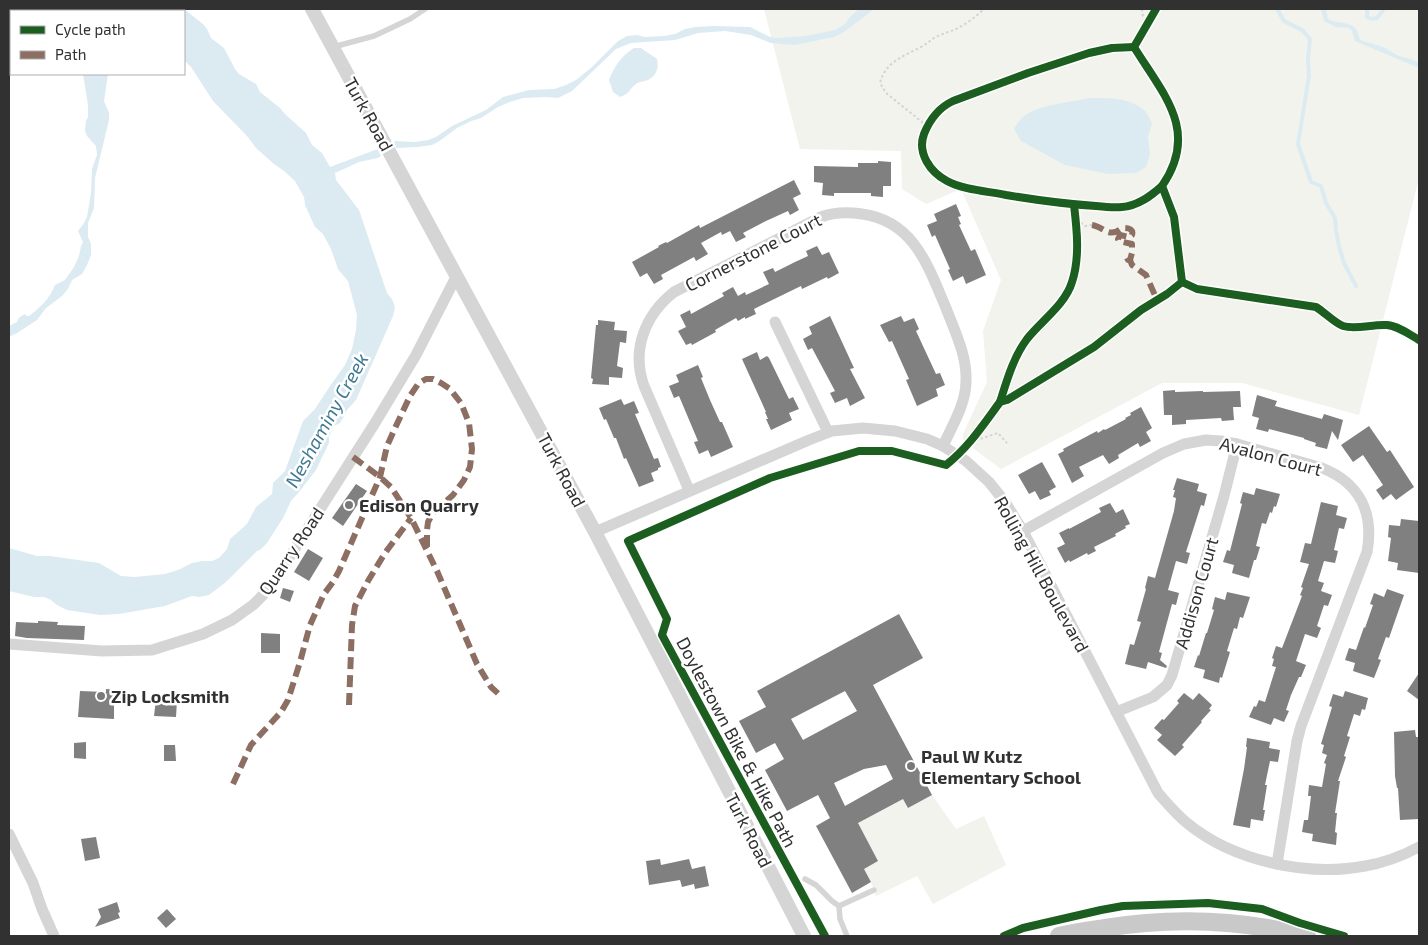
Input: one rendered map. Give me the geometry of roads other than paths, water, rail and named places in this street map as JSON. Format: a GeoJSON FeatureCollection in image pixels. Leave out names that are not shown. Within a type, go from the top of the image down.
{"type":"FeatureCollection","features":[{"type":"Feature","properties":{"kind":"main road"},"geometry":{"type":"LineString","coordinates":[[1059,936],[1119,925],[1183,921],[1257,926],[1307,936]]}},
{"type":"Feature","properties":{"kind":"street","name":"Turk Road"},"geometry":{"type":"LineString","coordinates":[[312,9],[595,532],[804,936]]}},
{"type":"Feature","properties":{"kind":"street","name":"Cornerstone Court"},"geometry":{"type":"LineString","coordinates":[[689,490],[644,386],[640,371],[639,352],[648,323],[661,303],[674,292],[823,216],[835,213],[866,214],[892,224],[912,239],[920,250],[930,271],[962,349],[966,364],[964,394],[960,408],[943,446]]}},
{"type":"Feature","properties":{"kind":"street","name":"Quarry Road"},"geometry":{"type":"LineString","coordinates":[[9,644],[102,652],[152,650],[203,634],[232,620],[252,605],[263,594],[285,564],[375,424],[416,355],[456,275]]}},
{"type":"Feature","properties":{"kind":"street"},"geometry":{"type":"LineString","coordinates":[[775,322],[828,432]]}},
{"type":"Feature","properties":{"kind":"street","name":"Rolling Hill Boulevard"},"geometry":{"type":"LineString","coordinates":[[595,532],[689,490],[828,432],[863,428],[881,429],[927,439],[943,446],[966,461],[989,482],[1005,502],[1023,532],[1158,793],[1174,812],[1188,824],[1225,848],[1277,864],[1316,869],[1352,868],[1379,863],[1406,854],[1419,847]]}},
{"type":"Feature","properties":{"kind":"street","name":"Avalon Court"},"geometry":{"type":"LineString","coordinates":[[1023,532],[1120,477],[1184,444],[1206,440],[1237,444],[1331,472],[1354,489],[1362,501],[1367,514],[1370,538],[1367,552],[1299,734],[1277,864]]}},
{"type":"Feature","properties":{"kind":"street","name":"Addison Court"},"geometry":{"type":"LineString","coordinates":[[1116,712],[1153,697],[1168,685],[1221,506],[1237,444]]}},
{"type":"Feature","properties":{"kind":"street"},"geometry":{"type":"LineString","coordinates":[[9,834],[54,936]]}},
{"type":"Feature","properties":{"kind":"lane"},"geometry":{"type":"LineString","coordinates":[[333,47],[374,36],[410,19],[425,9]]}},
{"type":"Feature","properties":{"kind":"lane"},"geometry":{"type":"LineString","coordinates":[[805,880],[816,885],[839,906]]}},
{"type":"Feature","properties":{"kind":"lane"},"geometry":{"type":"LineString","coordinates":[[839,906],[874,890]]}},
{"type":"Feature","properties":{"kind":"lane"},"geometry":{"type":"LineString","coordinates":[[839,906],[840,919],[847,936]]}},
{"type":"Feature","properties":{"kind":"water","name":"Neshaminy Creek"},"geometry":{"type":"Polygon","coordinates":[[[130,9],[184,9],[203,24],[211,38],[224,48],[239,74],[256,84],[260,92],[306,133],[312,145],[322,153],[330,167],[378,150],[381,156],[378,158],[359,162],[335,173],[336,180],[359,210],[387,293],[395,307],[393,316],[356,400],[347,410],[340,423],[334,426],[329,436],[329,443],[316,470],[291,501],[267,543],[226,582],[209,595],[192,596],[165,606],[119,614],[100,615],[67,610],[44,597],[34,597],[9,591],[9,548],[37,556],[99,563],[121,576],[135,577],[165,574],[192,563],[212,561],[219,558],[227,549],[230,539],[247,524],[256,507],[272,494],[273,483],[285,471],[303,421],[315,409],[345,365],[352,349],[357,315],[348,281],[338,269],[323,234],[315,227],[305,205],[304,197],[295,181],[256,148],[213,101],[185,61],[185,10],[130,9]]]}},
{"type":"Feature","properties":{"kind":"water"},"geometry":{"type":"Polygon","coordinates":[[[859,9],[874,9],[844,32],[834,37],[795,45],[771,43],[751,35],[725,31],[698,33],[675,40],[631,43],[616,49],[572,91],[558,98],[523,98],[510,102],[481,118],[457,128],[432,145],[396,148],[394,141],[415,142],[436,137],[452,126],[486,110],[503,97],[529,90],[554,89],[566,85],[576,80],[618,41],[627,36],[664,36],[695,27],[714,26],[750,27],[770,37],[777,38],[806,36],[835,30],[845,24],[859,9]]]}},
{"type":"Feature","properties":{"kind":"water"},"geometry":{"type":"Polygon","coordinates":[[[1321,9],[1326,9],[1328,19],[1352,26],[1357,31],[1360,40],[1414,60],[1419,63],[1419,68],[1355,41],[1349,28],[1336,27],[1324,21],[1321,9]]]}},
{"type":"Feature","properties":{"kind":"water"},"geometry":{"type":"Polygon","coordinates":[[[634,48],[641,48],[657,59],[658,65],[655,74],[651,78],[637,83],[620,97],[613,92],[609,80],[618,62],[634,48]]]}},
{"type":"Feature","properties":{"kind":"water"},"geometry":{"type":"Polygon","coordinates":[[[83,75],[108,75],[104,101],[109,113],[109,120],[95,178],[94,208],[88,223],[91,255],[82,274],[72,280],[62,296],[46,308],[37,320],[9,337],[9,326],[17,322],[22,315],[29,316],[41,306],[55,285],[65,280],[79,256],[83,242],[78,231],[87,217],[92,169],[97,155],[96,146],[85,131],[88,105],[83,75]]]}},
{"type":"Feature","properties":{"kind":"water"},"geometry":{"type":"Polygon","coordinates":[[[1089,98],[1125,100],[1145,111],[1152,124],[1148,137],[1150,154],[1146,167],[1136,173],[1108,174],[1065,165],[1021,141],[1014,129],[1021,119],[1033,111],[1089,98]]]}},
{"type":"Feature","properties":{"kind":"waterway"},"geometry":{"type":"LineString","coordinates":[[1277,9],[1284,21],[1302,30],[1310,39],[1309,76],[1298,144],[1311,182],[1321,186],[1326,203],[1335,218],[1339,246],[1344,263],[1356,286]]}},
{"type":"Feature","properties":{"kind":"waterway"},"geometry":{"type":"LineString","coordinates":[[1367,9],[1367,17],[1372,19],[1377,18],[1384,9]]}},
{"type":"Feature","properties":{"kind":"place","name":"Edison Quarry"},"geometry":{"type":"Point","coordinates":[349,505]}},
{"type":"Feature","properties":{"kind":"place","name":"Zip Locksmith"},"geometry":{"type":"Point","coordinates":[101,696]}},
{"type":"Feature","properties":{"kind":"place","name":"Paul W Kutz Elementary School"},"geometry":{"type":"Point","coordinates":[911,766]}}]}
